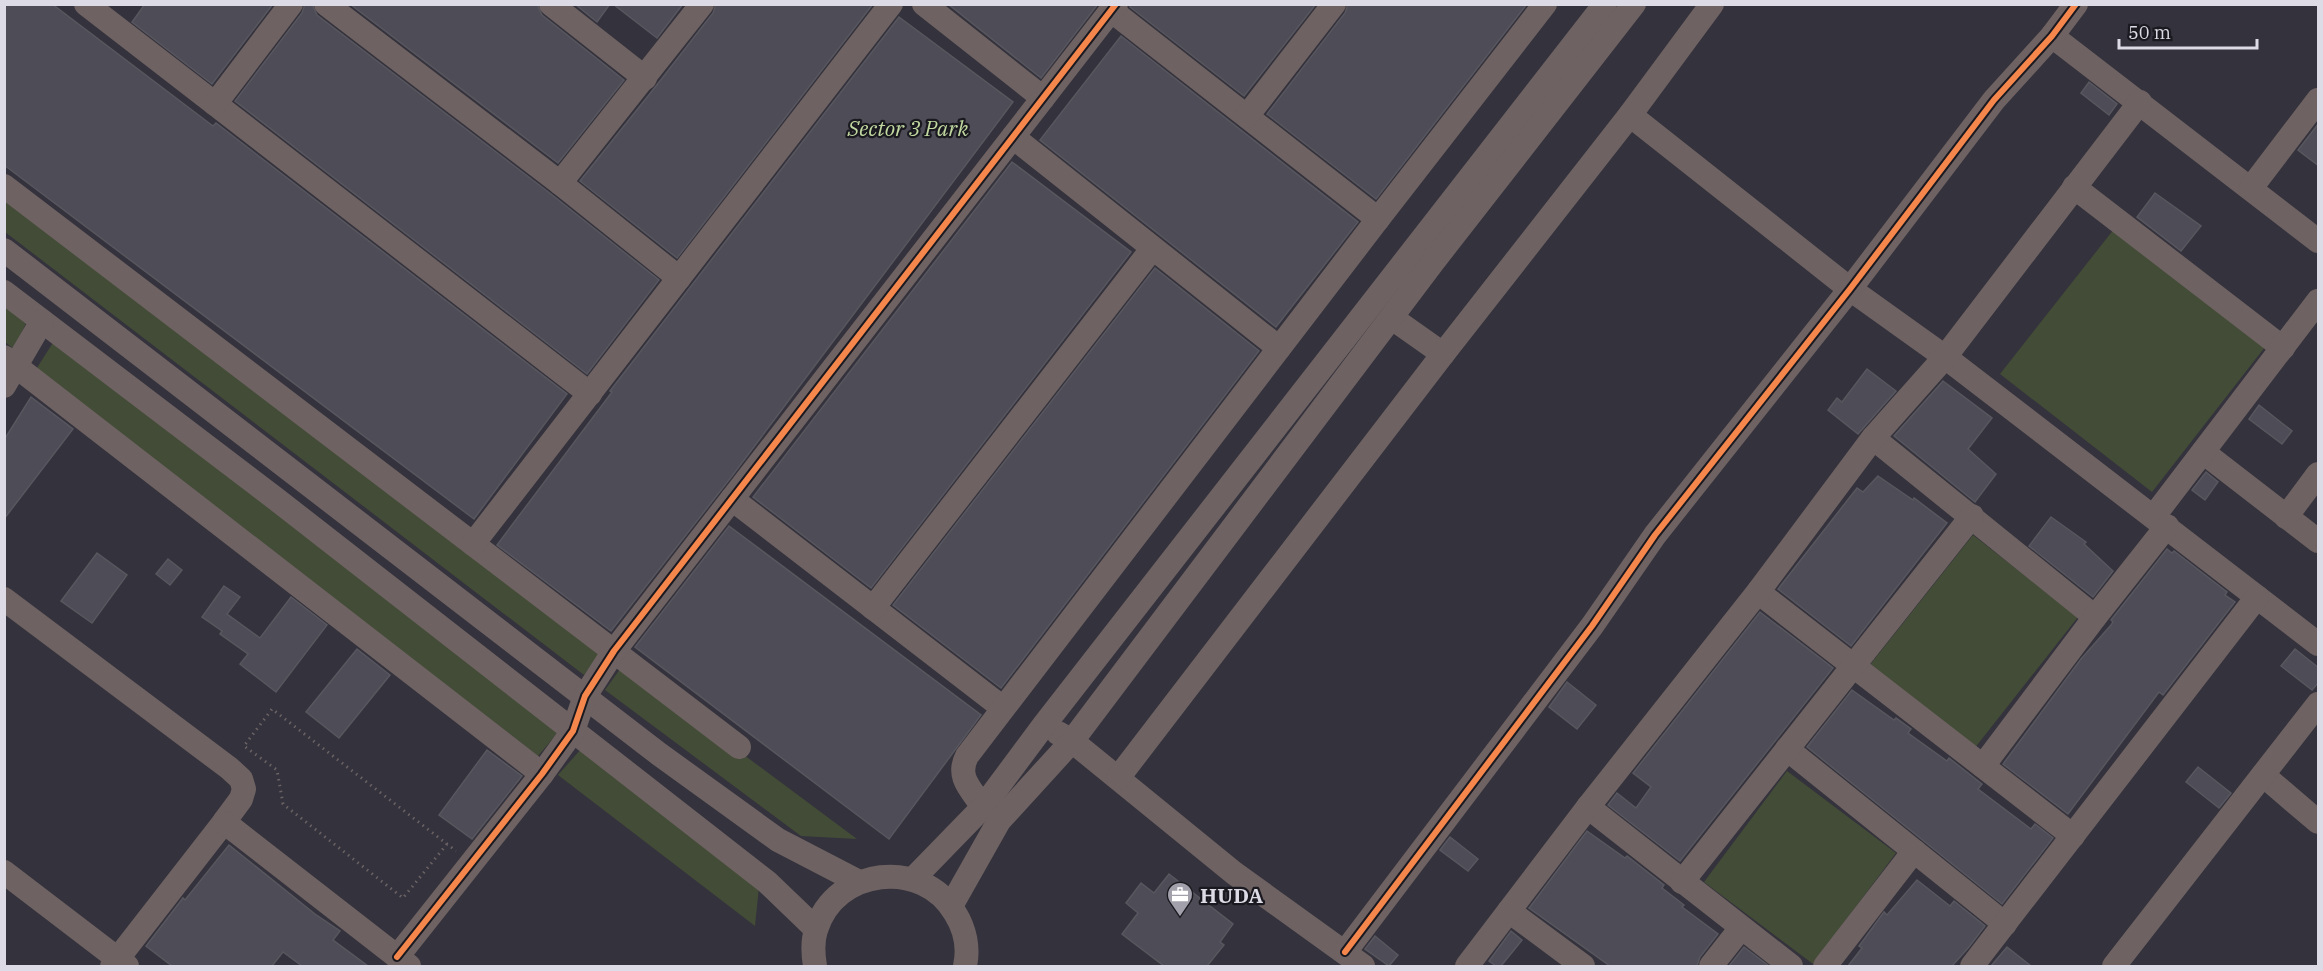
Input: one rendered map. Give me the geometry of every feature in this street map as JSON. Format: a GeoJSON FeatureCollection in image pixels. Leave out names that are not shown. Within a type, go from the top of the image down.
{"type":"FeatureCollection","features":[{"type":"Feature","properties":{"kind":"street"},"geometry":{"type":"LineString","coordinates":[[215,104],[291,4]]}},
{"type":"Feature","properties":{"kind":"street"},"geometry":{"type":"LineString","coordinates":[[326,4],[561,183],[679,278]]}},
{"type":"Feature","properties":{"kind":"street"},"geometry":{"type":"LineString","coordinates":[[551,4],[645,78]]}},
{"type":"Feature","properties":{"kind":"street"},"geometry":{"type":"LineString","coordinates":[[561,183],[702,4]]}},
{"type":"Feature","properties":{"kind":"street"},"geometry":{"type":"LineString","coordinates":[[473,544],[891,4]]}},
{"type":"Feature","properties":{"kind":"street"},"geometry":{"type":"LineString","coordinates":[[924,4],[1043,98]]}},
{"type":"Feature","properties":{"kind":"street"},"geometry":{"type":"LineString","coordinates":[[1247,116],[1334,4]]}},
{"type":"Feature","properties":{"kind":"street"},"geometry":{"type":"LineString","coordinates":[[983,807],[963,776],[962,766],[967,756],[1545,4]]}},
{"type":"Feature","properties":{"kind":"street"},"geometry":{"type":"LineString","coordinates":[[913,879],[983,807],[1044,725],[1605,4]]}},
{"type":"Feature","properties":{"kind":"street"},"geometry":{"type":"LineString","coordinates":[[951,906],[999,821],[1072,741],[1433,262],[1634,4]]}},
{"type":"Feature","properties":{"kind":"street"},"geometry":{"type":"LineString","coordinates":[[1118,778],[1443,354],[1630,115],[1712,4]]}},
{"type":"Feature","properties":{"kind":"street"},"geometry":{"type":"LineString","coordinates":[[1044,725],[1072,741],[1234,873],[1354,959],[1655,535],[1850,289],[1994,100],[2052,36],[2076,4]]}},
{"type":"Feature","properties":{"kind":"street"},"geometry":{"type":"LineString","coordinates":[[96,8],[215,104],[590,394]]}},
{"type":"Feature","properties":{"kind":"street"},"geometry":{"type":"LineString","coordinates":[[224,822],[403,962],[471,863],[573,731],[585,696],[614,651],[1114,8],[1378,219]]}},
{"type":"Feature","properties":{"kind":"street"},"geometry":{"type":"LineString","coordinates":[[2052,36],[2319,241]]}},
{"type":"Feature","properties":{"kind":"street"},"geometry":{"type":"LineString","coordinates":[[2251,188],[2319,100]]}},
{"type":"Feature","properties":{"kind":"street"},"geometry":{"type":"LineString","coordinates":[[1467,966],[1588,807],[1758,592],[1873,438],[1945,357],[2140,102]]}},
{"type":"Feature","properties":{"kind":"street"},"geometry":{"type":"LineString","coordinates":[[1630,115],[1850,289],[1945,357],[2319,644]]}},
{"type":"Feature","properties":{"kind":"street"},"geometry":{"type":"LineString","coordinates":[[1013,138],[1279,348]]}},
{"type":"Feature","properties":{"kind":"street"},"geometry":{"type":"LineString","coordinates":[[4,186],[739,747]]}},
{"type":"Feature","properties":{"kind":"street"},"geometry":{"type":"LineString","coordinates":[[2074,188],[2283,348]]}},
{"type":"Feature","properties":{"kind":"street"},"geometry":{"type":"LineString","coordinates":[[873,608],[1152,249]]}},
{"type":"Feature","properties":{"kind":"street"},"geometry":{"type":"LineString","coordinates":[[4,250],[659,754],[778,840],[859,882]]}},
{"type":"Feature","properties":{"kind":"street"},"geometry":{"type":"LineString","coordinates":[[4,292],[276,498],[767,882],[816,929]]}},
{"type":"Feature","properties":{"kind":"street"},"geometry":{"type":"LineString","coordinates":[[1983,766],[2095,617],[2160,521],[2203,452],[2319,301]]}},
{"type":"Feature","properties":{"kind":"street"},"geometry":{"type":"LineString","coordinates":[[1392,318],[1443,354]]}},
{"type":"Feature","properties":{"kind":"street"},"geometry":{"type":"LineString","coordinates":[[42,321],[8,369],[542,774]]}},
{"type":"Feature","properties":{"kind":"street"},"geometry":{"type":"LineString","coordinates":[[1873,438],[2095,617]]}},
{"type":"Feature","properties":{"kind":"street"},"geometry":{"type":"LineString","coordinates":[[2203,452],[2319,542]]}},
{"type":"Feature","properties":{"kind":"street"},"geometry":{"type":"LineString","coordinates":[[2286,517],[2319,474]]}},
{"type":"Feature","properties":{"kind":"street"},"geometry":{"type":"LineString","coordinates":[[732,499],[1003,708]]}},
{"type":"Feature","properties":{"kind":"street"},"geometry":{"type":"LineString","coordinates":[[1682,882],[1972,516]]}},
{"type":"Feature","properties":{"kind":"street"},"geometry":{"type":"LineString","coordinates":[[1758,592],[2073,836]]}},
{"type":"Feature","properties":{"kind":"street"},"geometry":{"type":"LineString","coordinates":[[1972,966],[2257,597]]}},
{"type":"Feature","properties":{"kind":"street"},"geometry":{"type":"LineString","coordinates":[[4,599],[241,778],[244,789],[241,799],[119,964],[4,872]]}},
{"type":"Feature","properties":{"kind":"street"},"geometry":{"type":"LineString","coordinates":[[2114,966],[2319,704]]}},
{"type":"Feature","properties":{"kind":"street"},"geometry":{"type":"LineString","coordinates":[[1787,749],[2005,924]]}},
{"type":"Feature","properties":{"kind":"street"},"geometry":{"type":"LineString","coordinates":[[2263,775],[2319,822]]}},
{"type":"Feature","properties":{"kind":"street"},"geometry":{"type":"LineString","coordinates":[[1588,807],[1791,966]]}},
{"type":"Feature","properties":{"kind":"street"},"geometry":{"type":"LineString","coordinates":[[1825,966],[1914,851]]}},
{"type":"Feature","properties":{"kind":"street"},"geometry":{"type":"LineString","coordinates":[[815,966],[813,950],[816,929],[825,910],[840,894],[859,882],[876,877],[895,876],[913,879],[934,890],[951,906],[966,939],[970,964]]}},
{"type":"Feature","properties":{"kind":"street"},"geometry":{"type":"LineString","coordinates":[[1509,911],[1582,966]]}},
{"type":"Feature","properties":{"kind":"street"},"geometry":{"type":"LineString","coordinates":[[1711,966],[1741,928]]}},
{"type":"Feature","properties":{"kind":"path"},"geometry":{"type":"LineString","coordinates":[[447,844],[403,898],[283,804],[277,770],[244,746],[272,709],[447,844],[471,863]]}},
{"type":"Feature","properties":{"kind":"green space"},"geometry":{"type":"Polygon","coordinates":[[[4,195],[602,650],[584,675],[5,232],[4,195]]]}},
{"type":"Feature","properties":{"kind":"green space"},"geometry":{"type":"Polygon","coordinates":[[[2114,229],[2265,347],[2152,492],[2000,374],[2114,229]]]}},
{"type":"Feature","properties":{"kind":"green space"},"geometry":{"type":"Polygon","coordinates":[[[4,306],[26,323],[14,349],[5,342],[4,306]]]}},
{"type":"Feature","properties":{"kind":"green space"},"geometry":{"type":"Polygon","coordinates":[[[54,341],[560,730],[538,756],[35,371],[54,341]]]}},
{"type":"Feature","properties":{"kind":"green space"},"geometry":{"type":"Polygon","coordinates":[[[1973,535],[2078,617],[1974,749],[1869,666],[1973,535]]]}},
{"type":"Feature","properties":{"kind":"green space"},"geometry":{"type":"Polygon","coordinates":[[[623,665],[857,839],[801,836],[605,690],[623,665]]]}},
{"type":"Feature","properties":{"kind":"green space"},"geometry":{"type":"Polygon","coordinates":[[[582,748],[759,887],[755,926],[558,775],[582,748]]]}},
{"type":"Feature","properties":{"kind":"green space"},"geometry":{"type":"Polygon","coordinates":[[[1787,771],[1896,853],[1813,964],[1704,882],[1787,771]]]}},
{"type":"Feature","properties":{"kind":"building"},"geometry":{"type":"Polygon","coordinates":[[[4,4],[52,4],[213,126],[216,123],[567,394],[474,519],[4,165],[4,4]]]}},
{"type":"Feature","properties":{"kind":"building"},"geometry":{"type":"Polygon","coordinates":[[[145,4],[273,4],[212,84],[132,22],[145,4]]]}},
{"type":"Feature","properties":{"kind":"building"},"geometry":{"type":"Polygon","coordinates":[[[305,4],[312,4],[317,15],[551,194],[659,280],[587,374],[235,101],[302,13],[305,4]]]}},
{"type":"Feature","properties":{"kind":"building"},"geometry":{"type":"Polygon","coordinates":[[[350,4],[537,4],[542,15],[624,80],[558,163],[350,4]]]}},
{"type":"Feature","properties":{"kind":"building"},"geometry":{"type":"Polygon","coordinates":[[[575,4],[610,4],[597,22],[575,4]]]}},
{"type":"Feature","properties":{"kind":"building"},"geometry":{"type":"Polygon","coordinates":[[[613,4],[683,4],[657,38],[613,4]]]}},
{"type":"Feature","properties":{"kind":"building"},"geometry":{"type":"Polygon","coordinates":[[[716,4],[873,4],[677,258],[580,181],[713,13],[716,4]]]}},
{"type":"Feature","properties":{"kind":"building"},"geometry":{"type":"Polygon","coordinates":[[[948,4],[1098,4],[1041,78],[948,4]]]}},
{"type":"Feature","properties":{"kind":"building"},"geometry":{"type":"Polygon","coordinates":[[[1130,4],[1316,4],[1244,96],[1130,7],[1130,4]]]}},
{"type":"Feature","properties":{"kind":"building"},"geometry":{"type":"Polygon","coordinates":[[[1348,4],[1527,4],[1376,199],[1267,114],[1345,13],[1348,4]]]}},
{"type":"Feature","properties":{"kind":"building","name":"Sector 3 Park"},"geometry":{"type":"Polygon","coordinates":[[[899,17],[1013,102],[732,476],[611,631],[497,545],[612,392],[610,391],[899,17]]]}},
{"type":"Feature","properties":{"kind":"building"},"geometry":{"type":"Polygon","coordinates":[[[1121,36],[1358,222],[1276,327],[1040,140],[1121,36]]]}},
{"type":"Feature","properties":{"kind":"building"},"geometry":{"type":"Polygon","coordinates":[[[2089,82],[2117,104],[2109,115],[2081,93],[2089,82]]]}},
{"type":"Feature","properties":{"kind":"building"},"geometry":{"type":"Polygon","coordinates":[[[2319,123],[2319,166],[2298,150],[2319,123]]]}},
{"type":"Feature","properties":{"kind":"building"},"geometry":{"type":"Polygon","coordinates":[[[1012,162],[1131,252],[871,588],[753,497],[1012,162]]]}},
{"type":"Feature","properties":{"kind":"building"},"geometry":{"type":"Polygon","coordinates":[[[2155,193],[2201,226],[2181,251],[2137,217],[2155,193]]]}},
{"type":"Feature","properties":{"kind":"building"},"geometry":{"type":"Polygon","coordinates":[[[1155,268],[1259,351],[1001,688],[893,605],[1155,268]]]}},
{"type":"Feature","properties":{"kind":"building"},"geometry":{"type":"Polygon","coordinates":[[[1867,369],[1896,391],[1858,434],[1828,410],[1837,398],[1842,402],[1867,369]]]}},
{"type":"Feature","properties":{"kind":"building"},"geometry":{"type":"Polygon","coordinates":[[[1943,381],[1992,418],[1968,449],[1996,474],[1975,502],[1894,436],[1943,381]]]}},
{"type":"Feature","properties":{"kind":"building"},"geometry":{"type":"Polygon","coordinates":[[[31,397],[73,429],[4,519],[4,440],[31,397]]]}},
{"type":"Feature","properties":{"kind":"building"},"geometry":{"type":"Polygon","coordinates":[[[2259,405],[2292,431],[2282,444],[2249,419],[2259,405]]]}},
{"type":"Feature","properties":{"kind":"building"},"geometry":{"type":"Polygon","coordinates":[[[2206,472],[2218,482],[2205,500],[2192,490],[2206,472]]]}},
{"type":"Feature","properties":{"kind":"building"},"geometry":{"type":"Polygon","coordinates":[[[1878,476],[1913,500],[1914,498],[1947,523],[1851,646],[1778,589],[1857,488],[1863,492],[1878,476]]]}},
{"type":"Feature","properties":{"kind":"building"},"geometry":{"type":"Polygon","coordinates":[[[2051,517],[2086,542],[2084,544],[2113,571],[2093,597],[2029,546],[2051,517]]]}},
{"type":"Feature","properties":{"kind":"building"},"geometry":{"type":"Polygon","coordinates":[[[729,526],[981,715],[889,839],[635,647],[729,526]]]}},
{"type":"Feature","properties":{"kind":"building"},"geometry":{"type":"Polygon","coordinates":[[[2167,549],[2172,553],[2174,551],[2227,592],[2225,595],[2235,602],[2163,695],[2159,692],[2068,814],[2003,764],[2167,549]]]}},
{"type":"Feature","properties":{"kind":"building"},"geometry":{"type":"Polygon","coordinates":[[[97,553],[127,575],[92,623],[61,601],[97,553]]]}},
{"type":"Feature","properties":{"kind":"building"},"geometry":{"type":"Polygon","coordinates":[[[168,559],[182,570],[170,585],[156,574],[168,559]]]}},
{"type":"Feature","properties":{"kind":"building"},"geometry":{"type":"Polygon","coordinates":[[[224,586],[240,597],[227,614],[260,638],[291,597],[327,625],[276,692],[240,664],[248,654],[220,634],[222,631],[202,617],[224,586]]]}},
{"type":"Feature","properties":{"kind":"building"},"geometry":{"type":"Polygon","coordinates":[[[1760,612],[1833,668],[1680,861],[1608,805],[1617,793],[1636,808],[1651,787],[1633,773],[1760,612]]]}},
{"type":"Feature","properties":{"kind":"building"},"geometry":{"type":"Polygon","coordinates":[[[357,649],[390,675],[339,738],[306,712],[357,649]]]}},
{"type":"Feature","properties":{"kind":"building"},"geometry":{"type":"Polygon","coordinates":[[[2295,649],[2319,668],[2319,682],[2312,690],[2281,666],[2295,649]]]}},
{"type":"Feature","properties":{"kind":"building"},"geometry":{"type":"Polygon","coordinates":[[[1567,682],[1596,705],[1577,729],[1549,707],[1567,682]]]}},
{"type":"Feature","properties":{"kind":"building"},"geometry":{"type":"Polygon","coordinates":[[[1852,690],[1894,720],[1896,718],[1911,729],[1908,733],[1947,761],[1949,758],[1982,784],[1978,789],[2031,829],[2035,824],[2053,838],[2002,904],[1807,747],[1852,690]]]}},
{"type":"Feature","properties":{"kind":"building"},"geometry":{"type":"Polygon","coordinates":[[[487,750],[522,776],[472,839],[439,815],[487,750]]]}},
{"type":"Feature","properties":{"kind":"building"},"geometry":{"type":"Polygon","coordinates":[[[2198,767],[2231,793],[2219,808],[2186,782],[2198,767]]]}},
{"type":"Feature","properties":{"kind":"building"},"geometry":{"type":"Polygon","coordinates":[[[1587,831],[1625,858],[1627,856],[1664,885],[1662,888],[1684,905],[1682,907],[1718,934],[1700,957],[1697,966],[1610,966],[1529,908],[1587,831]]]}},
{"type":"Feature","properties":{"kind":"building"},"geometry":{"type":"Polygon","coordinates":[[[1450,837],[1478,859],[1468,871],[1440,850],[1450,837]]]}},
{"type":"Feature","properties":{"kind":"building"},"geometry":{"type":"Polygon","coordinates":[[[229,845],[315,914],[340,931],[333,940],[368,966],[302,966],[283,952],[272,966],[172,966],[146,946],[183,898],[185,900],[229,845]]]}},
{"type":"Feature","properties":{"kind":"building","name":"HUDA"},"geometry":{"type":"Polygon","coordinates":[[[1169,874],[1233,924],[1220,942],[1224,945],[1207,966],[1164,966],[1122,934],[1138,913],[1126,903],[1141,883],[1154,893],[1169,874]]]}},
{"type":"Feature","properties":{"kind":"building"},"geometry":{"type":"Polygon","coordinates":[[[1917,880],[1950,906],[1954,901],[1985,926],[1969,947],[1952,966],[1848,966],[1862,948],[1859,946],[1884,912],[1887,915],[1917,880]]]}},
{"type":"Feature","properties":{"kind":"building"},"geometry":{"type":"Polygon","coordinates":[[[1511,931],[1522,940],[1501,966],[1496,966],[1489,961],[1511,931]]]}},
{"type":"Feature","properties":{"kind":"building"},"geometry":{"type":"Polygon","coordinates":[[[1375,936],[1398,955],[1389,966],[1365,949],[1375,936]]]}},
{"type":"Feature","properties":{"kind":"building"},"geometry":{"type":"Polygon","coordinates":[[[1744,947],[1769,966],[1729,966],[1744,947]]]}},
{"type":"Feature","properties":{"kind":"building"},"geometry":{"type":"Polygon","coordinates":[[[2007,947],[2031,966],[1991,966],[2007,947]]]}},
{"type":"Feature","properties":{"kind":"cycle path"},"geometry":{"type":"LineString","coordinates":[[397,957],[542,774],[573,731],[585,696],[614,651],[1116,4]]}},
{"type":"Feature","properties":{"kind":"cycle path"},"geometry":{"type":"LineString","coordinates":[[1345,952],[1592,626],[1655,535],[1850,289],[1994,100],[2052,36],[2076,4]]}},
{"type":"Feature","properties":{"kind":"place","name":"HUDA"},"geometry":{"type":"Point","coordinates":[1180,918]}}]}
